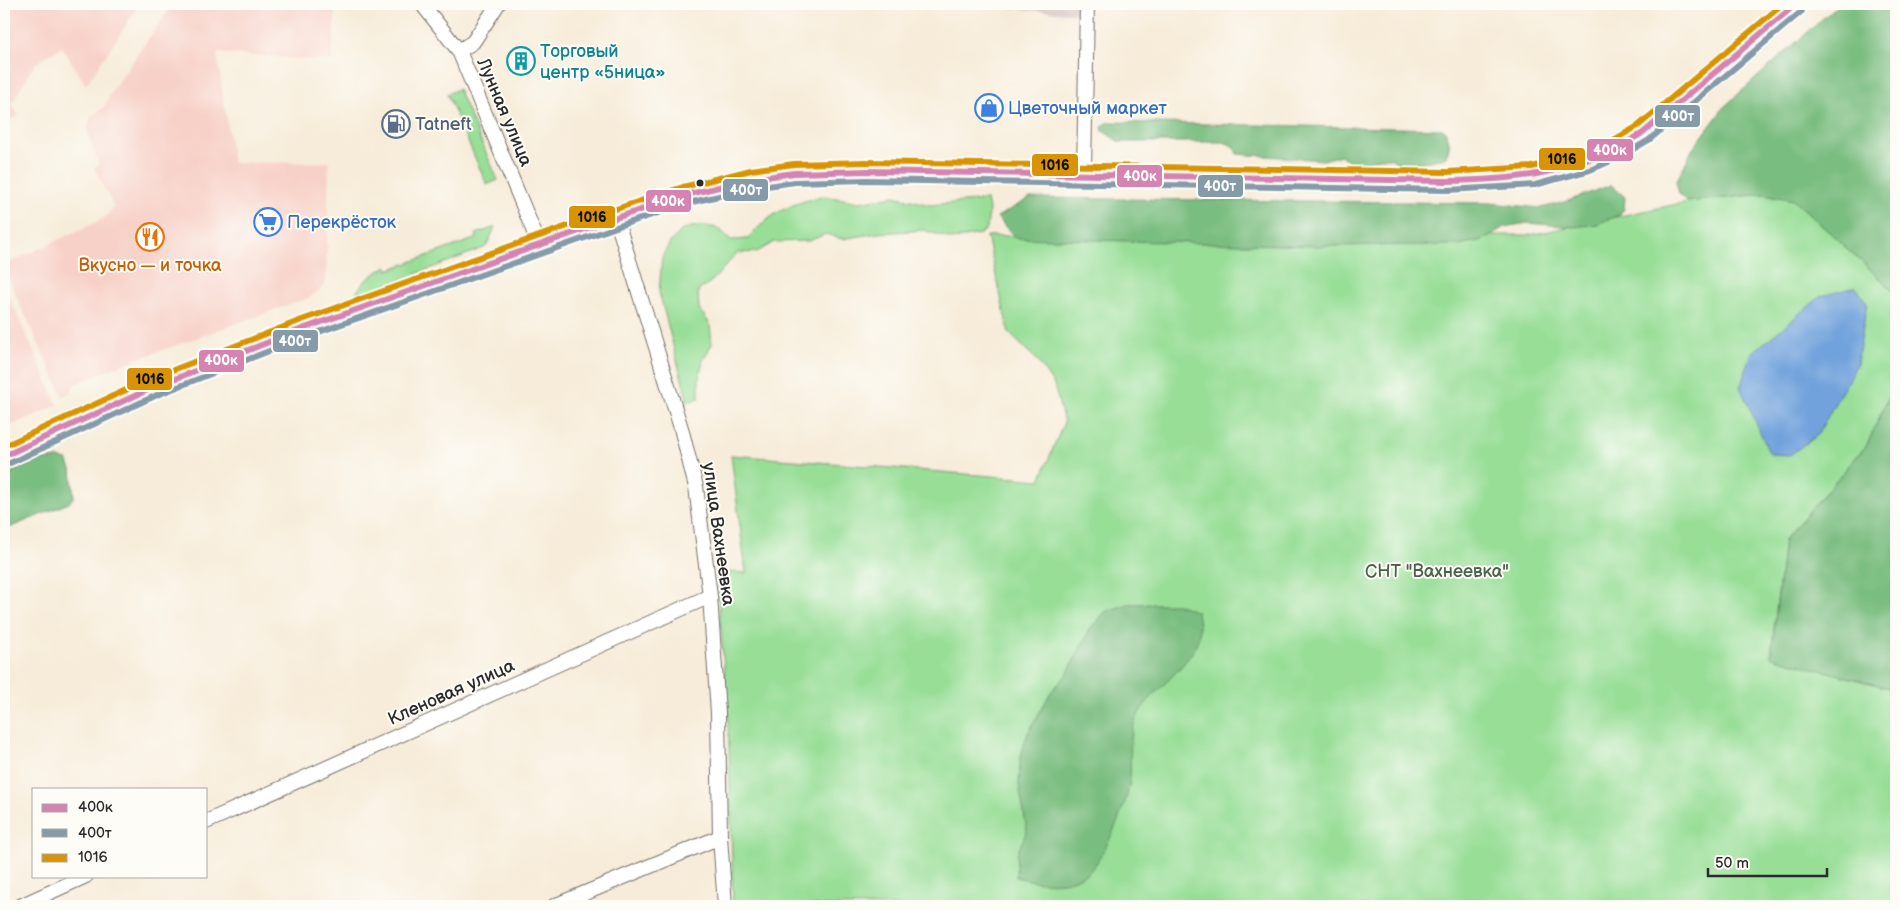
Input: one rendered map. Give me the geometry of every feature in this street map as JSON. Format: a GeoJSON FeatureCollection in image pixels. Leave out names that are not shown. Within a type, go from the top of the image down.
{"type":"FeatureCollection","features":[{"type":"Feature","properties":{"kind":"main road"},"geometry":{"type":"LineString","coordinates":[[4,456],[154,387],[326,320],[616,218],[686,195],[752,178],[794,173],[866,171],[1084,173],[1415,181],[1502,181],[1545,176],[1602,156],[1643,133],[1796,4]]}},
{"type":"Feature","properties":{"kind":"street","name":"Лунная улица"},"geometry":{"type":"LineString","coordinates":[[422,4],[458,51],[539,244]]}},
{"type":"Feature","properties":{"kind":"street"},"geometry":{"type":"LineString","coordinates":[[458,51],[473,42],[498,4]]}},
{"type":"Feature","properties":{"kind":"street"},"geometry":{"type":"LineString","coordinates":[[1084,173],[1087,4]]}},
{"type":"Feature","properties":{"kind":"street","name":"улица Вахнеевка"},"geometry":{"type":"LineString","coordinates":[[616,218],[681,428],[696,486],[710,596],[718,714],[720,837],[725,906]]}},
{"type":"Feature","properties":{"kind":"street","name":"Кленовая улица"},"geometry":{"type":"LineString","coordinates":[[208,821],[710,596]]}},
{"type":"Feature","properties":{"kind":"street"},"geometry":{"type":"LineString","coordinates":[[554,906],[720,837]]}},
{"type":"Feature","properties":{"kind":"street"},"geometry":{"type":"LineString","coordinates":[[20,906],[82,878]]}},
{"type":"Feature","properties":{"kind":"shaded area"},"geometry":{"type":"Polygon","coordinates":[[[4,4],[140,4],[86,85],[62,47],[35,64],[12,103],[19,116],[4,123],[4,4]]]}},
{"type":"Feature","properties":{"kind":"shaded area"},"geometry":{"type":"Polygon","coordinates":[[[173,4],[336,4],[332,61],[217,53],[233,163],[329,162],[326,284],[311,297],[126,363],[73,385],[72,392],[63,396],[4,270],[4,265],[103,219],[114,207],[94,168],[99,165],[88,133],[88,126],[91,117],[104,107],[113,89],[173,4]]]}},
{"type":"Feature","properties":{"kind":"shaded area"},"geometry":{"type":"Polygon","coordinates":[[[947,4],[1080,4],[1080,14],[1006,8],[947,4]]]}},
{"type":"Feature","properties":{"kind":"shaded area"},"geometry":{"type":"Polygon","coordinates":[[[4,286],[58,405],[4,429],[4,286]]]}},
{"type":"Feature","properties":{"kind":"green space"},"geometry":{"type":"Polygon","coordinates":[[[1839,4],[1896,4],[1896,293],[1794,200],[1764,194],[1687,202],[1679,194],[1676,182],[1692,150],[1725,106],[1839,4]]]}},
{"type":"Feature","properties":{"kind":"green space"},"geometry":{"type":"Polygon","coordinates":[[[458,89],[498,180],[487,185],[447,94],[458,89]]]}},
{"type":"Feature","properties":{"kind":"green space"},"geometry":{"type":"Polygon","coordinates":[[[1106,123],[1444,129],[1449,140],[1449,150],[1446,157],[1415,163],[1403,163],[1390,158],[1381,158],[1358,164],[1347,161],[1341,155],[1323,160],[1237,154],[1233,146],[1224,142],[1119,142],[1103,131],[1102,127],[1106,123]]]}},
{"type":"Feature","properties":{"kind":"green space"},"geometry":{"type":"Polygon","coordinates":[[[1611,185],[1625,197],[1624,209],[1619,215],[1597,224],[1574,227],[1527,223],[1504,227],[1483,240],[1459,245],[1317,246],[1015,238],[997,217],[1030,198],[1490,203],[1541,208],[1565,202],[1611,185]]]}},
{"type":"Feature","properties":{"kind":"green space","name":"СНТ \"Вахнеевка\""},"geometry":{"type":"Polygon","coordinates":[[[1764,194],[1794,200],[1896,293],[1896,381],[1867,445],[1784,540],[1771,656],[1896,690],[1891,820],[1896,821],[1896,906],[733,906],[728,715],[716,571],[746,573],[731,455],[1040,480],[1064,422],[1054,385],[1037,360],[1009,333],[987,236],[1530,235],[1687,202],[1764,194]]]}},
{"type":"Feature","properties":{"kind":"green space"},"geometry":{"type":"Polygon","coordinates":[[[825,196],[859,202],[895,196],[930,205],[987,200],[989,209],[987,229],[980,234],[951,239],[924,230],[878,233],[842,239],[826,234],[809,241],[774,242],[757,252],[737,253],[713,280],[698,291],[699,309],[710,324],[712,344],[703,360],[699,378],[699,398],[688,402],[659,292],[662,257],[671,241],[683,229],[701,225],[718,228],[731,240],[748,239],[764,222],[782,210],[825,196]]]}},
{"type":"Feature","properties":{"kind":"green space"},"geometry":{"type":"Polygon","coordinates":[[[495,227],[486,247],[354,298],[363,283],[387,266],[388,270],[477,238],[476,234],[495,227]]]}},
{"type":"Feature","properties":{"kind":"green space"},"geometry":{"type":"Polygon","coordinates":[[[1896,381],[1896,690],[1771,657],[1784,540],[1867,445],[1896,381]]]}},
{"type":"Feature","properties":{"kind":"green space"},"geometry":{"type":"Polygon","coordinates":[[[58,458],[67,460],[71,469],[74,496],[69,503],[4,530],[4,475],[41,460],[58,458]]]}},
{"type":"Feature","properties":{"kind":"green space"},"geometry":{"type":"Polygon","coordinates":[[[1127,604],[1177,604],[1197,612],[1199,635],[1196,645],[1183,665],[1145,704],[1135,721],[1131,739],[1130,778],[1127,796],[1099,860],[1086,874],[1069,881],[1051,883],[1016,877],[1017,853],[1027,831],[1019,785],[1020,759],[1027,735],[1051,692],[1067,674],[1090,629],[1105,612],[1127,604]]]}},
{"type":"Feature","properties":{"kind":"green space"},"geometry":{"type":"Polygon","coordinates":[[[1896,708],[1896,821],[1891,821],[1896,708]]]}},
{"type":"Feature","properties":{"kind":"water"},"geometry":{"type":"Polygon","coordinates":[[[1856,287],[1867,303],[1857,364],[1818,434],[1790,455],[1770,454],[1740,387],[1752,353],[1821,296],[1856,287]]]}},
{"type":"Feature","properties":{"kind":"transit line","name":"1016"},"geometry":{"type":"LineString","coordinates":[[4,446],[150,379],[299,321],[613,210],[683,187],[751,170],[794,164],[866,162],[1447,172],[1532,167],[1584,154],[1638,126],[1783,4]]}},
{"type":"Feature","properties":{"kind":"transit line","name":"400к"},"geometry":{"type":"LineString","coordinates":[[4,456],[154,387],[302,329],[616,218],[686,195],[752,179],[794,173],[866,171],[1447,181],[1501,179],[1549,172],[1595,157],[1643,133],[1796,4]]}},
{"type":"Feature","properties":{"kind":"transit line","name":"400т"},"geometry":{"type":"LineString","coordinates":[[8,464],[157,395],[305,337],[688,203],[754,188],[795,182],[866,180],[1447,190],[1535,185],[1590,170],[1618,158],[1649,140],[1802,11]]}},
{"type":"Feature","properties":{"kind":"place","name":"Торговый центр «5ница»"},"geometry":{"type":"Point","coordinates":[521,61]}},
{"type":"Feature","properties":{"kind":"place","name":"Цветочный маркет"},"geometry":{"type":"Point","coordinates":[989,108]}},
{"type":"Feature","properties":{"kind":"place","name":"Tatneft"},"geometry":{"type":"Point","coordinates":[396,124]}},
{"type":"Feature","properties":{"kind":"place","name":"Перекрёсток"},"geometry":{"type":"Point","coordinates":[268,222]}},
{"type":"Feature","properties":{"kind":"place","name":"Вкусно — и точка"},"geometry":{"type":"Point","coordinates":[150,237]}}]}
